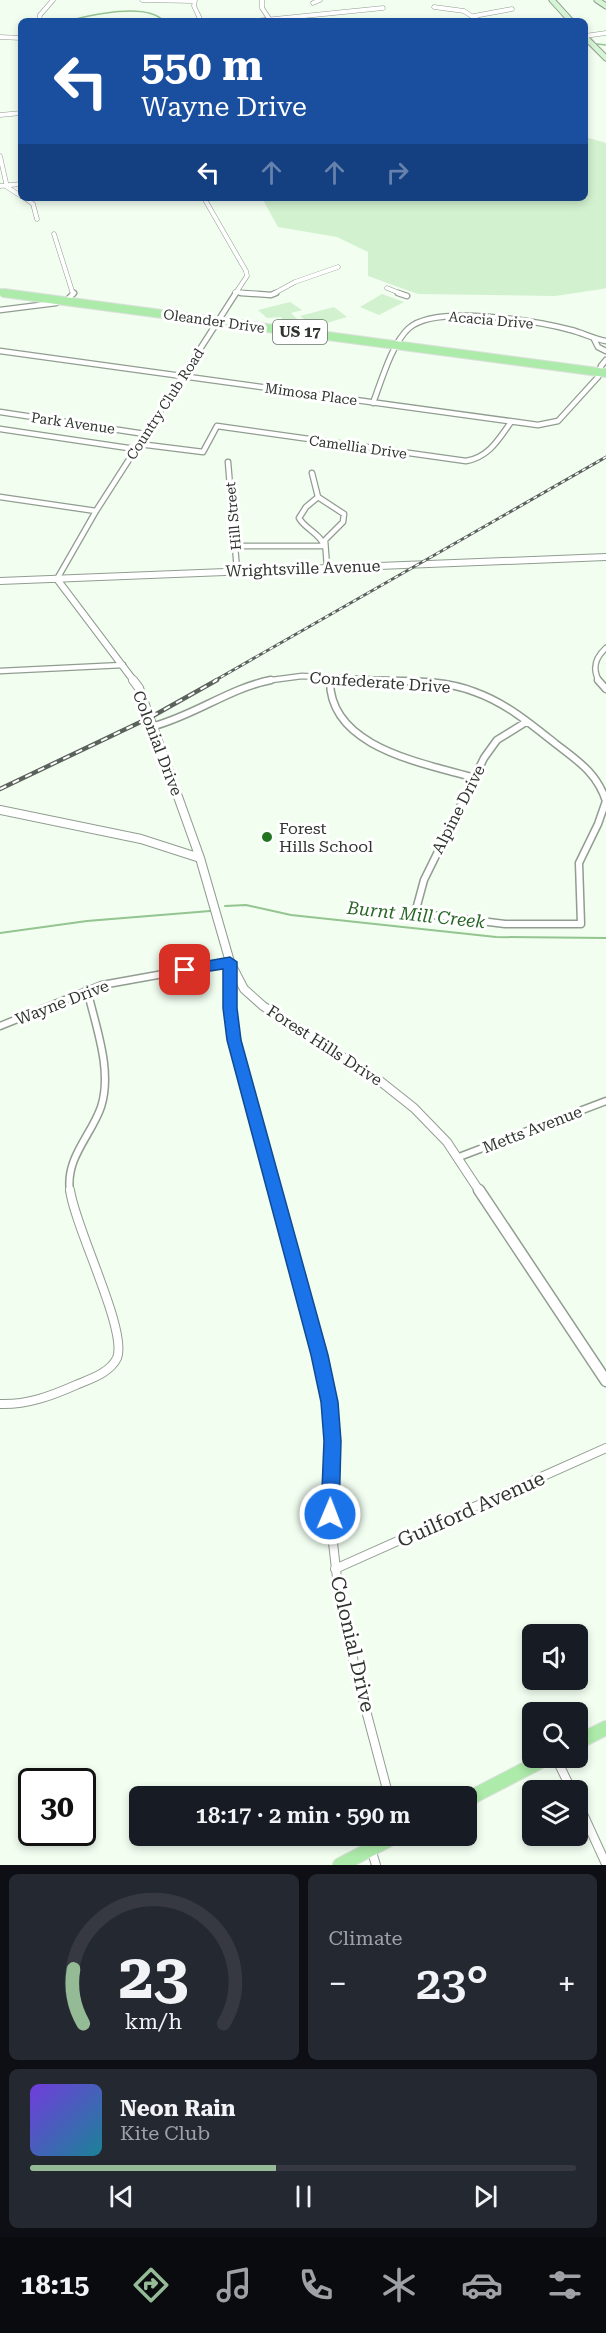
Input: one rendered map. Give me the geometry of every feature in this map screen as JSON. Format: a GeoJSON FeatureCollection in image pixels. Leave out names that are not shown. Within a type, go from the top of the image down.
{"type":"FeatureCollection","features":[{"type":"Feature","properties":{"kind":"main road"},"geometry":{"type":"LineString","coordinates":[[552,0],[568,18]]}},
{"type":"Feature","properties":{"kind":"main road"},"geometry":{"type":"LineString","coordinates":[[597,0],[606,6]]}},
{"type":"Feature","properties":{"kind":"main road"},"geometry":{"type":"LineString","coordinates":[[588,40],[606,58]]}},
{"type":"Feature","properties":{"kind":"main road","name":"Oleander Drive"},"geometry":{"type":"LineString","coordinates":[[0,292],[603,372]]}},
{"type":"Feature","properties":{"kind":"main road"},"geometry":{"type":"LineString","coordinates":[[588,1738],[606,1728]]}},
{"type":"Feature","properties":{"kind":"main road"},"geometry":{"type":"LineString","coordinates":[[477,1794],[528,1768]]}},
{"type":"Feature","properties":{"kind":"main road"},"geometry":{"type":"LineString","coordinates":[[340,1865],[377,1846]]}},
{"type":"Feature","properties":{"kind":"street"},"geometry":{"type":"LineString","coordinates":[[40,18],[53,0]]}},
{"type":"Feature","properties":{"kind":"street"},"geometry":{"type":"LineString","coordinates":[[142,0],[194,1],[200,18]]}},
{"type":"Feature","properties":{"kind":"street"},"geometry":{"type":"LineString","coordinates":[[262,0],[262,8],[269,18]]}},
{"type":"Feature","properties":{"kind":"street"},"geometry":{"type":"LineString","coordinates":[[313,3],[321,0]]}},
{"type":"Feature","properties":{"kind":"street"},"geometry":{"type":"LineString","coordinates":[[434,7],[462,11],[474,16],[512,9]]}},
{"type":"Feature","properties":{"kind":"street"},"geometry":{"type":"LineString","coordinates":[[290,18],[352,9],[383,8]]}},
{"type":"Feature","properties":{"kind":"street"},"geometry":{"type":"LineString","coordinates":[[588,36],[606,33]]}},
{"type":"Feature","properties":{"kind":"street"},"geometry":{"type":"LineString","coordinates":[[0,37],[18,38]]}},
{"type":"Feature","properties":{"kind":"street"},"geometry":{"type":"LineString","coordinates":[[0,115],[18,113]]}},
{"type":"Feature","properties":{"kind":"street"},"geometry":{"type":"LineString","coordinates":[[0,156],[9,190],[18,194]]}},
{"type":"Feature","properties":{"kind":"street"},"geometry":{"type":"LineString","coordinates":[[0,186],[18,184]]}},
{"type":"Feature","properties":{"kind":"street"},"geometry":{"type":"LineString","coordinates":[[30,201],[33,204],[37,219]]}},
{"type":"Feature","properties":{"kind":"street","name":"Country Club Road"},"geometry":{"type":"LineString","coordinates":[[57,579],[96,511],[247,274],[206,201]]}},
{"type":"Feature","properties":{"kind":"street"},"geometry":{"type":"LineString","coordinates":[[0,310],[68,301],[74,293],[54,234]]}},
{"type":"Feature","properties":{"kind":"street"},"geometry":{"type":"LineString","coordinates":[[235,292],[271,295],[296,282],[338,267]]}},
{"type":"Feature","properties":{"kind":"street"},"geometry":{"type":"LineString","coordinates":[[387,288],[407,296]]}},
{"type":"Feature","properties":{"kind":"street","name":"Acacia Drive"},"geometry":{"type":"LineString","coordinates":[[373,403],[407,330],[432,317],[452,315],[563,328],[606,341]]}},
{"type":"Feature","properties":{"kind":"street","name":"Acacia Drive"},"geometry":{"type":"LineString","coordinates":[[594,339],[598,347],[606,351]]}},
{"type":"Feature","properties":{"kind":"street","name":"Mimosa Place"},"geometry":{"type":"LineString","coordinates":[[0,351],[538,425],[558,421],[603,372],[606,360]]}},
{"type":"Feature","properties":{"kind":"street","name":"Park Avenue"},"geometry":{"type":"LineString","coordinates":[[0,412],[145,434]]}},
{"type":"Feature","properties":{"kind":"street","name":"Camellia Drive"},"geometry":{"type":"LineString","coordinates":[[139,444],[203,452],[217,426],[471,461],[484,457],[511,422]]}},
{"type":"Feature","properties":{"kind":"street","name":"Park Avenue"},"geometry":{"type":"LineString","coordinates":[[0,429],[135,449]]}},
{"type":"Feature","properties":{"kind":"street","name":"Hill Street"},"geometry":{"type":"LineString","coordinates":[[228,462],[237,570]]}},
{"type":"Feature","properties":{"kind":"street"},"geometry":{"type":"LineString","coordinates":[[312,473],[318,498],[344,514],[343,522],[326,538],[324,546]]}},
{"type":"Feature","properties":{"kind":"street"},"geometry":{"type":"LineString","coordinates":[[0,497],[96,511]]}},
{"type":"Feature","properties":{"kind":"street"},"geometry":{"type":"LineString","coordinates":[[318,498],[306,507],[298,518],[302,524],[323,540],[327,567]]}},
{"type":"Feature","properties":{"kind":"street"},"geometry":{"type":"LineString","coordinates":[[235,546],[324,546]]}},
{"type":"Feature","properties":{"kind":"street","name":"Wrightsville Avenue"},"geometry":{"type":"LineString","coordinates":[[0,581],[606,557]]}},
{"type":"Feature","properties":{"kind":"street","name":"Colonial Drive"},"geometry":{"type":"LineString","coordinates":[[57,579],[139,688],[200,858]]}},
{"type":"Feature","properties":{"kind":"street"},"geometry":{"type":"LineString","coordinates":[[606,648],[597,657],[594,667],[598,680],[606,689]]}},
{"type":"Feature","properties":{"kind":"street"},"geometry":{"type":"LineString","coordinates":[[0,671],[123,665]]}},
{"type":"Feature","properties":{"kind":"street","name":"Confederate Drive"},"geometry":{"type":"LineString","coordinates":[[154,726],[190,715],[264,681],[291,677],[457,687],[490,698],[583,763],[595,774],[602,786],[606,805],[579,863],[581,924]]}},
{"type":"Feature","properties":{"kind":"street"},"geometry":{"type":"LineString","coordinates":[[330,678],[333,706],[357,735],[413,759],[475,778]]}},
{"type":"Feature","properties":{"kind":"street","name":"Alpine Drive"},"geometry":{"type":"LineString","coordinates":[[526,722],[497,740],[484,758],[427,872],[415,913],[506,924],[581,924]]}},
{"type":"Feature","properties":{"kind":"street"},"geometry":{"type":"LineString","coordinates":[[0,810],[141,839],[200,858]]}},
{"type":"Feature","properties":{"kind":"street","name":"Forest Hills Drive"},"geometry":{"type":"LineString","coordinates":[[200,858],[230,962],[244,989],[258,1002],[400,1095],[432,1125],[459,1156],[606,1381]]}},
{"type":"Feature","properties":{"kind":"street","name":"Colonial Drive"},"geometry":{"type":"LineString","coordinates":[[230,962],[230,1008],[234,1040],[319,1355],[329,1402],[332,1441],[330,1514],[335,1569],[346,1625],[386,1786]]}},
{"type":"Feature","properties":{"kind":"street","name":"Wayne Drive"},"geometry":{"type":"LineString","coordinates":[[0,1026],[87,989],[118,981],[230,962]]}},
{"type":"Feature","properties":{"kind":"street"},"geometry":{"type":"LineString","coordinates":[[0,1404],[36,1401],[93,1378],[107,1370],[119,1351],[118,1330],[74,1218],[69,1193],[72,1162],[98,1114],[105,1087],[87,989]]}},
{"type":"Feature","properties":{"kind":"street","name":"Metts Avenue"},"geometry":{"type":"LineString","coordinates":[[459,1156],[606,1101]]}},
{"type":"Feature","properties":{"kind":"street","name":"Guilford Avenue"},"geometry":{"type":"LineString","coordinates":[[335,1569],[606,1448]]}},
{"type":"Feature","properties":{"kind":"street"},"geometry":{"type":"LineString","coordinates":[[588,1825],[606,1864]]}},
{"type":"Feature","properties":{"kind":"street"},"geometry":{"type":"LineString","coordinates":[[371,1849],[376,1865]]}},
{"type":"Feature","properties":{"kind":"green space"},"geometry":{"type":"Polygon","coordinates":[[[588,138],[606,143],[606,288],[555,296],[418,294],[368,276],[368,252],[337,237],[278,227],[264,201],[588,201],[588,138]]]}},
{"type":"Feature","properties":{"kind":"green space"},"geometry":{"type":"Polygon","coordinates":[[[382,294],[404,302],[379,315],[360,307],[382,294]]]}},
{"type":"Feature","properties":{"kind":"green space"},"geometry":{"type":"Polygon","coordinates":[[[290,302],[302,310],[291,313],[297,319],[285,322],[282,317],[267,318],[258,310],[290,302]]]}},
{"type":"Feature","properties":{"kind":"green space"},"geometry":{"type":"Polygon","coordinates":[[[334,307],[347,317],[313,327],[300,316],[334,307]]]}},
{"type":"Feature","properties":{"kind":"waterway"},"geometry":{"type":"LineString","coordinates":[[81,18],[104,13],[132,11],[144,12],[160,18]]}},
{"type":"Feature","properties":{"kind":"waterway"},"geometry":{"type":"LineString","coordinates":[[597,44],[606,45]]}},
{"type":"Feature","properties":{"kind":"waterway","name":"Burnt Mill Creek"},"geometry":{"type":"LineString","coordinates":[[225,906],[246,905],[291,915],[496,937],[606,938]]}},
{"type":"Feature","properties":{"kind":"waterway","name":"Burnt Mill Creek"},"geometry":{"type":"LineString","coordinates":[[0,933],[87,921],[210,911]]}},
{"type":"Feature","properties":{"kind":"railway"},"geometry":{"type":"LineString","coordinates":[[214,681],[606,457]]}},
{"type":"Feature","properties":{"kind":"railway"},"geometry":{"type":"LineString","coordinates":[[0,789],[151,717],[217,680]]}},
{"type":"Feature","properties":{"kind":"place","name":"Forest Hills School"},"geometry":{"type":"Point","coordinates":[267,837]}},
{"type":"Feature","properties":{"kind":"route"},"geometry":{"type":"LineString","coordinates":[[185,970],[230,962],[230,1008],[234,1040],[326,1382],[332,1422],[330,1514]]}}]}
